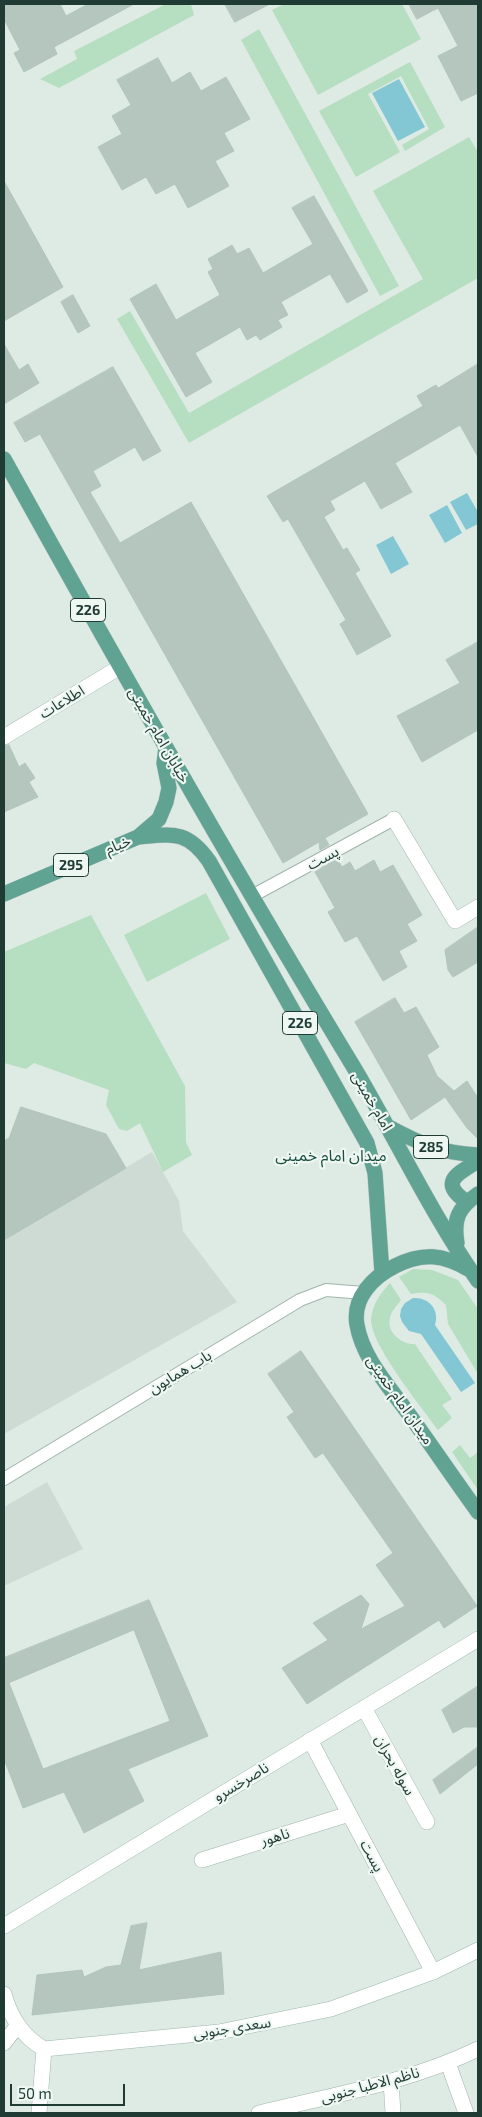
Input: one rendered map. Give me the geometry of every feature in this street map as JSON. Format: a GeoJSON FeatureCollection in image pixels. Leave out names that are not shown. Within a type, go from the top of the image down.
{"type":"FeatureCollection","features":[{"type":"Feature","properties":{"kind":"main road","name":"خیابان امام خمینی"},"geometry":{"type":"LineString","coordinates":[[6,466],[318,1009]]}},
{"type":"Feature","properties":{"kind":"main road","name":"خیام"},"geometry":{"type":"LineString","coordinates":[[4,894],[138,837],[159,819],[169,788],[164,763],[166,747]]}},
{"type":"Feature","properties":{"kind":"main road","name":"226"},"geometry":{"type":"LineString","coordinates":[[138,837],[183,836],[198,846],[209,860],[367,1143],[375,1173],[382,1273]]}},
{"type":"Feature","properties":{"kind":"main road","name":"امام خمینی"},"geometry":{"type":"LineString","coordinates":[[318,1009],[388,1126],[407,1165],[475,1276]]}},
{"type":"Feature","properties":{"kind":"main road","name":"285"},"geometry":{"type":"LineString","coordinates":[[388,1126],[418,1143],[452,1154],[478,1155]]}},
{"type":"Feature","properties":{"kind":"main road"},"geometry":{"type":"LineString","coordinates":[[458,1250],[454,1229],[455,1220],[472,1198],[453,1189],[452,1182],[455,1175],[478,1161]]}},
{"type":"Feature","properties":{"kind":"main road","name":"میدان امام خمینی"},"geometry":{"type":"LineString","coordinates":[[475,1276],[459,1264],[435,1256],[410,1259],[382,1273],[369,1285],[358,1304],[357,1325],[368,1357],[478,1512]]}},
{"type":"Feature","properties":{"kind":"street","name":"اطلاعات"},"geometry":{"type":"LineString","coordinates":[[4,737],[120,667]]}},
{"type":"Feature","properties":{"kind":"street","name":"پست"},"geometry":{"type":"LineString","coordinates":[[252,896],[394,819]]}},
{"type":"Feature","properties":{"kind":"street"},"geometry":{"type":"LineString","coordinates":[[394,819],[455,921],[478,907]]}},
{"type":"Feature","properties":{"kind":"street","name":"باب همایون"},"geometry":{"type":"LineString","coordinates":[[4,1478],[300,1300],[326,1290],[364,1294]]}},
{"type":"Feature","properties":{"kind":"street","name":"ناصرخسرو"},"geometry":{"type":"LineString","coordinates":[[4,1925],[478,1639]]}},
{"type":"Feature","properties":{"kind":"street","name":"سوله بحران"},"geometry":{"type":"LineString","coordinates":[[364,1708],[427,1822]]}},
{"type":"Feature","properties":{"kind":"street","name":"پست"},"geometry":{"type":"LineString","coordinates":[[310,1740],[433,1972]]}},
{"type":"Feature","properties":{"kind":"street","name":"ناهور"},"geometry":{"type":"LineString","coordinates":[[202,1860],[349,1814]]}},
{"type":"Feature","properties":{"kind":"street","name":"سعدی جنوبی"},"geometry":{"type":"LineString","coordinates":[[44,2048],[219,2032],[331,2009],[433,1972],[478,1950]]}},
{"type":"Feature","properties":{"kind":"street"},"geometry":{"type":"LineString","coordinates":[[4,1994],[11,2015],[21,2032],[44,2048],[39,2113]]}},
{"type":"Feature","properties":{"kind":"street"},"geometry":{"type":"LineString","coordinates":[[4,2043],[18,2025]]}},
{"type":"Feature","properties":{"kind":"street","name":"ناظم الاطبا جنوبی"},"geometry":{"type":"LineString","coordinates":[[260,2113],[391,2081],[448,2063],[478,2049]]}},
{"type":"Feature","properties":{"kind":"street"},"geometry":{"type":"LineString","coordinates":[[448,2063],[466,2113]]}},
{"type":"Feature","properties":{"kind":"street"},"geometry":{"type":"LineString","coordinates":[[391,2081],[393,2113]]}},
{"type":"Feature","properties":{"kind":"shaded area"},"geometry":{"type":"Polygon","coordinates":[[[152,1152],[179,1201],[183,1231],[237,1302],[4,1434],[4,1240],[152,1152]]]}},
{"type":"Feature","properties":{"kind":"shaded area"},"geometry":{"type":"Polygon","coordinates":[[[47,1482],[83,1549],[4,1586],[4,1507],[47,1482]]]}},
{"type":"Feature","properties":{"kind":"green space"},"geometry":{"type":"Polygon","coordinates":[[[166,4],[191,4],[194,15],[59,88],[40,79],[77,59],[74,51],[166,4]]]}},
{"type":"Feature","properties":{"kind":"green space"},"geometry":{"type":"Polygon","coordinates":[[[284,4],[402,4],[421,39],[318,95],[272,10],[284,4]]]}},
{"type":"Feature","properties":{"kind":"green space"},"geometry":{"type":"Polygon","coordinates":[[[259,29],[399,286],[380,296],[241,40],[259,29]]]}},
{"type":"Feature","properties":{"kind":"green space"},"geometry":{"type":"Polygon","coordinates":[[[410,62],[445,127],[405,151],[402,145],[429,129],[401,76],[368,94],[400,152],[356,177],[319,111],[410,62]]]}},
{"type":"Feature","properties":{"kind":"green space"},"geometry":{"type":"Polygon","coordinates":[[[469,137],[478,152],[478,278],[189,443],[117,319],[130,311],[189,413],[423,279],[373,191],[469,137]]]}},
{"type":"Feature","properties":{"kind":"green space"},"geometry":{"type":"Polygon","coordinates":[[[206,893],[230,939],[147,982],[124,935],[206,893]]]}},
{"type":"Feature","properties":{"kind":"green space"},"geometry":{"type":"Polygon","coordinates":[[[91,915],[185,1086],[186,1142],[192,1155],[163,1172],[140,1123],[127,1131],[119,1129],[106,1105],[109,1090],[34,1063],[26,1069],[4,1063],[4,952],[91,915]]]}},
{"type":"Feature","properties":{"kind":"green space"},"geometry":{"type":"Polygon","coordinates":[[[413,1269],[432,1270],[458,1280],[478,1309],[478,1374],[448,1324],[446,1305],[430,1294],[411,1294],[399,1277],[413,1269]]]}},
{"type":"Feature","properties":{"kind":"green space"},"geometry":{"type":"Polygon","coordinates":[[[390,1283],[401,1300],[393,1311],[389,1323],[393,1333],[405,1342],[415,1344],[452,1399],[442,1405],[452,1418],[438,1430],[388,1360],[373,1331],[371,1320],[373,1309],[390,1283]]]}},
{"type":"Feature","properties":{"kind":"green space"},"geometry":{"type":"Polygon","coordinates":[[[460,1445],[470,1458],[478,1452],[478,1490],[452,1452],[460,1445]]]}},
{"type":"Feature","properties":{"kind":"water"},"geometry":{"type":"Polygon","coordinates":[[[399,79],[425,127],[398,141],[372,93],[399,79]]]}},
{"type":"Feature","properties":{"kind":"water"},"geometry":{"type":"Polygon","coordinates":[[[467,493],[478,512],[478,524],[466,530],[450,502],[467,493]]]}},
{"type":"Feature","properties":{"kind":"water"},"geometry":{"type":"Polygon","coordinates":[[[447,505],[462,533],[445,543],[429,515],[447,505]]]}},
{"type":"Feature","properties":{"kind":"water"},"geometry":{"type":"Polygon","coordinates":[[[393,536],[409,564],[391,574],[376,545],[393,536]]]}},
{"type":"Feature","properties":{"kind":"water"},"geometry":{"type":"Polygon","coordinates":[[[413,1298],[424,1300],[432,1306],[436,1314],[435,1325],[475,1383],[461,1392],[421,1334],[409,1331],[402,1322],[400,1316],[401,1309],[405,1303],[413,1298]]]}},
{"type":"Feature","properties":{"kind":"building"},"geometry":{"type":"Polygon","coordinates":[[[4,4],[60,4],[66,16],[88,4],[134,4],[54,47],[57,54],[24,72],[14,53],[20,50],[4,19],[4,4]]]}},
{"type":"Feature","properties":{"kind":"building"},"geometry":{"type":"Polygon","coordinates":[[[225,4],[270,4],[235,22],[225,4]]]}},
{"type":"Feature","properties":{"kind":"building"},"geometry":{"type":"Polygon","coordinates":[[[409,4],[478,4],[478,93],[461,101],[438,56],[458,46],[438,8],[417,19],[409,4]]]}},
{"type":"Feature","properties":{"kind":"building"},"geometry":{"type":"Polygon","coordinates":[[[158,58],[172,83],[190,72],[201,91],[226,77],[250,119],[224,133],[234,151],[215,161],[229,186],[188,208],[175,184],[156,194],[146,177],[122,190],[98,147],[122,134],[112,116],[131,105],[117,80],[158,58]]]}},
{"type":"Feature","properties":{"kind":"building"},"geometry":{"type":"Polygon","coordinates":[[[4,181],[63,287],[4,321],[4,181]]]}},
{"type":"Feature","properties":{"kind":"building"},"geometry":{"type":"Polygon","coordinates":[[[314,196],[368,291],[347,303],[330,274],[281,302],[288,315],[278,320],[282,327],[260,340],[256,335],[247,340],[240,327],[195,353],[212,382],[186,397],[130,299],[156,284],[176,320],[220,295],[208,272],[213,269],[208,259],[232,245],[237,254],[249,248],[263,273],[313,244],[292,208],[314,196]]]}},
{"type":"Feature","properties":{"kind":"building"},"geometry":{"type":"Polygon","coordinates":[[[73,295],[90,326],[78,333],[61,302],[73,295]]]}},
{"type":"Feature","properties":{"kind":"building"},"geometry":{"type":"Polygon","coordinates":[[[4,344],[19,370],[28,364],[39,383],[4,404],[4,344]]]}},
{"type":"Feature","properties":{"kind":"building"},"geometry":{"type":"Polygon","coordinates":[[[478,364],[478,457],[460,425],[395,463],[412,492],[381,509],[365,481],[330,501],[335,510],[324,517],[343,550],[347,548],[360,570],[355,573],[391,636],[357,655],[340,624],[346,620],[288,519],[283,522],[267,496],[423,406],[417,396],[436,385],[438,388],[478,364]]]}},
{"type":"Feature","properties":{"kind":"building"},"geometry":{"type":"Polygon","coordinates":[[[113,367],[161,451],[143,461],[135,447],[93,471],[101,486],[90,492],[120,543],[191,502],[368,814],[325,838],[329,845],[320,850],[319,842],[283,863],[40,434],[25,442],[14,423],[113,367]]]}},
{"type":"Feature","properties":{"kind":"building"},"geometry":{"type":"Polygon","coordinates":[[[478,642],[478,730],[422,762],[397,716],[460,683],[446,660],[478,642]]]}},
{"type":"Feature","properties":{"kind":"building"},"geometry":{"type":"Polygon","coordinates":[[[9,745],[19,767],[25,763],[35,778],[29,782],[38,797],[4,812],[4,746],[9,745]]]}},
{"type":"Feature","properties":{"kind":"building"},"geometry":{"type":"Polygon","coordinates":[[[337,859],[342,867],[350,862],[355,871],[374,860],[380,872],[393,865],[422,915],[407,924],[417,941],[399,951],[407,967],[383,981],[357,936],[345,942],[328,912],[335,908],[315,872],[337,859]]]}},
{"type":"Feature","properties":{"kind":"building"},"geometry":{"type":"Polygon","coordinates":[[[478,927],[478,962],[453,977],[448,970],[445,950],[478,927]]]}},
{"type":"Feature","properties":{"kind":"building"},"geometry":{"type":"Polygon","coordinates":[[[395,998],[404,1013],[416,1007],[439,1047],[427,1055],[437,1076],[454,1091],[467,1081],[478,1098],[478,1139],[467,1128],[445,1097],[411,1120],[355,1022],[395,998]]]}},
{"type":"Feature","properties":{"kind":"building"},"geometry":{"type":"Polygon","coordinates":[[[21,1107],[106,1134],[126,1168],[4,1240],[4,1141],[9,1138],[21,1107]]]}},
{"type":"Feature","properties":{"kind":"building"},"geometry":{"type":"Polygon","coordinates":[[[301,1351],[477,1606],[444,1628],[439,1620],[307,1704],[282,1668],[328,1640],[313,1623],[361,1595],[369,1604],[361,1629],[405,1606],[376,1565],[393,1553],[323,1453],[315,1458],[287,1417],[294,1412],[268,1374],[301,1351]]]}},
{"type":"Feature","properties":{"kind":"building"},"geometry":{"type":"Polygon","coordinates":[[[149,1600],[208,1736],[128,1769],[144,1801],[84,1833],[64,1792],[23,1808],[4,1759],[4,1658],[149,1600]],[[134,1630],[9,1683],[43,1769],[170,1721],[134,1630]]]}},
{"type":"Feature","properties":{"kind":"building"},"geometry":{"type":"Polygon","coordinates":[[[478,1686],[478,1727],[464,1727],[453,1733],[442,1710],[478,1686]]]}},
{"type":"Feature","properties":{"kind":"building"},"geometry":{"type":"Polygon","coordinates":[[[478,1747],[478,1764],[440,1794],[433,1780],[478,1747]]]}},
{"type":"Feature","properties":{"kind":"building"},"geometry":{"type":"Polygon","coordinates":[[[147,1923],[139,1970],[221,1952],[224,1994],[32,2015],[37,1975],[82,1970],[84,1977],[106,1967],[121,1965],[131,1926],[147,1923]]]}},
{"type":"Feature","properties":{"kind":"district","name":"میدان امام خمینی"},"geometry":{"type":"Point","coordinates":[331,1156]}}]}
